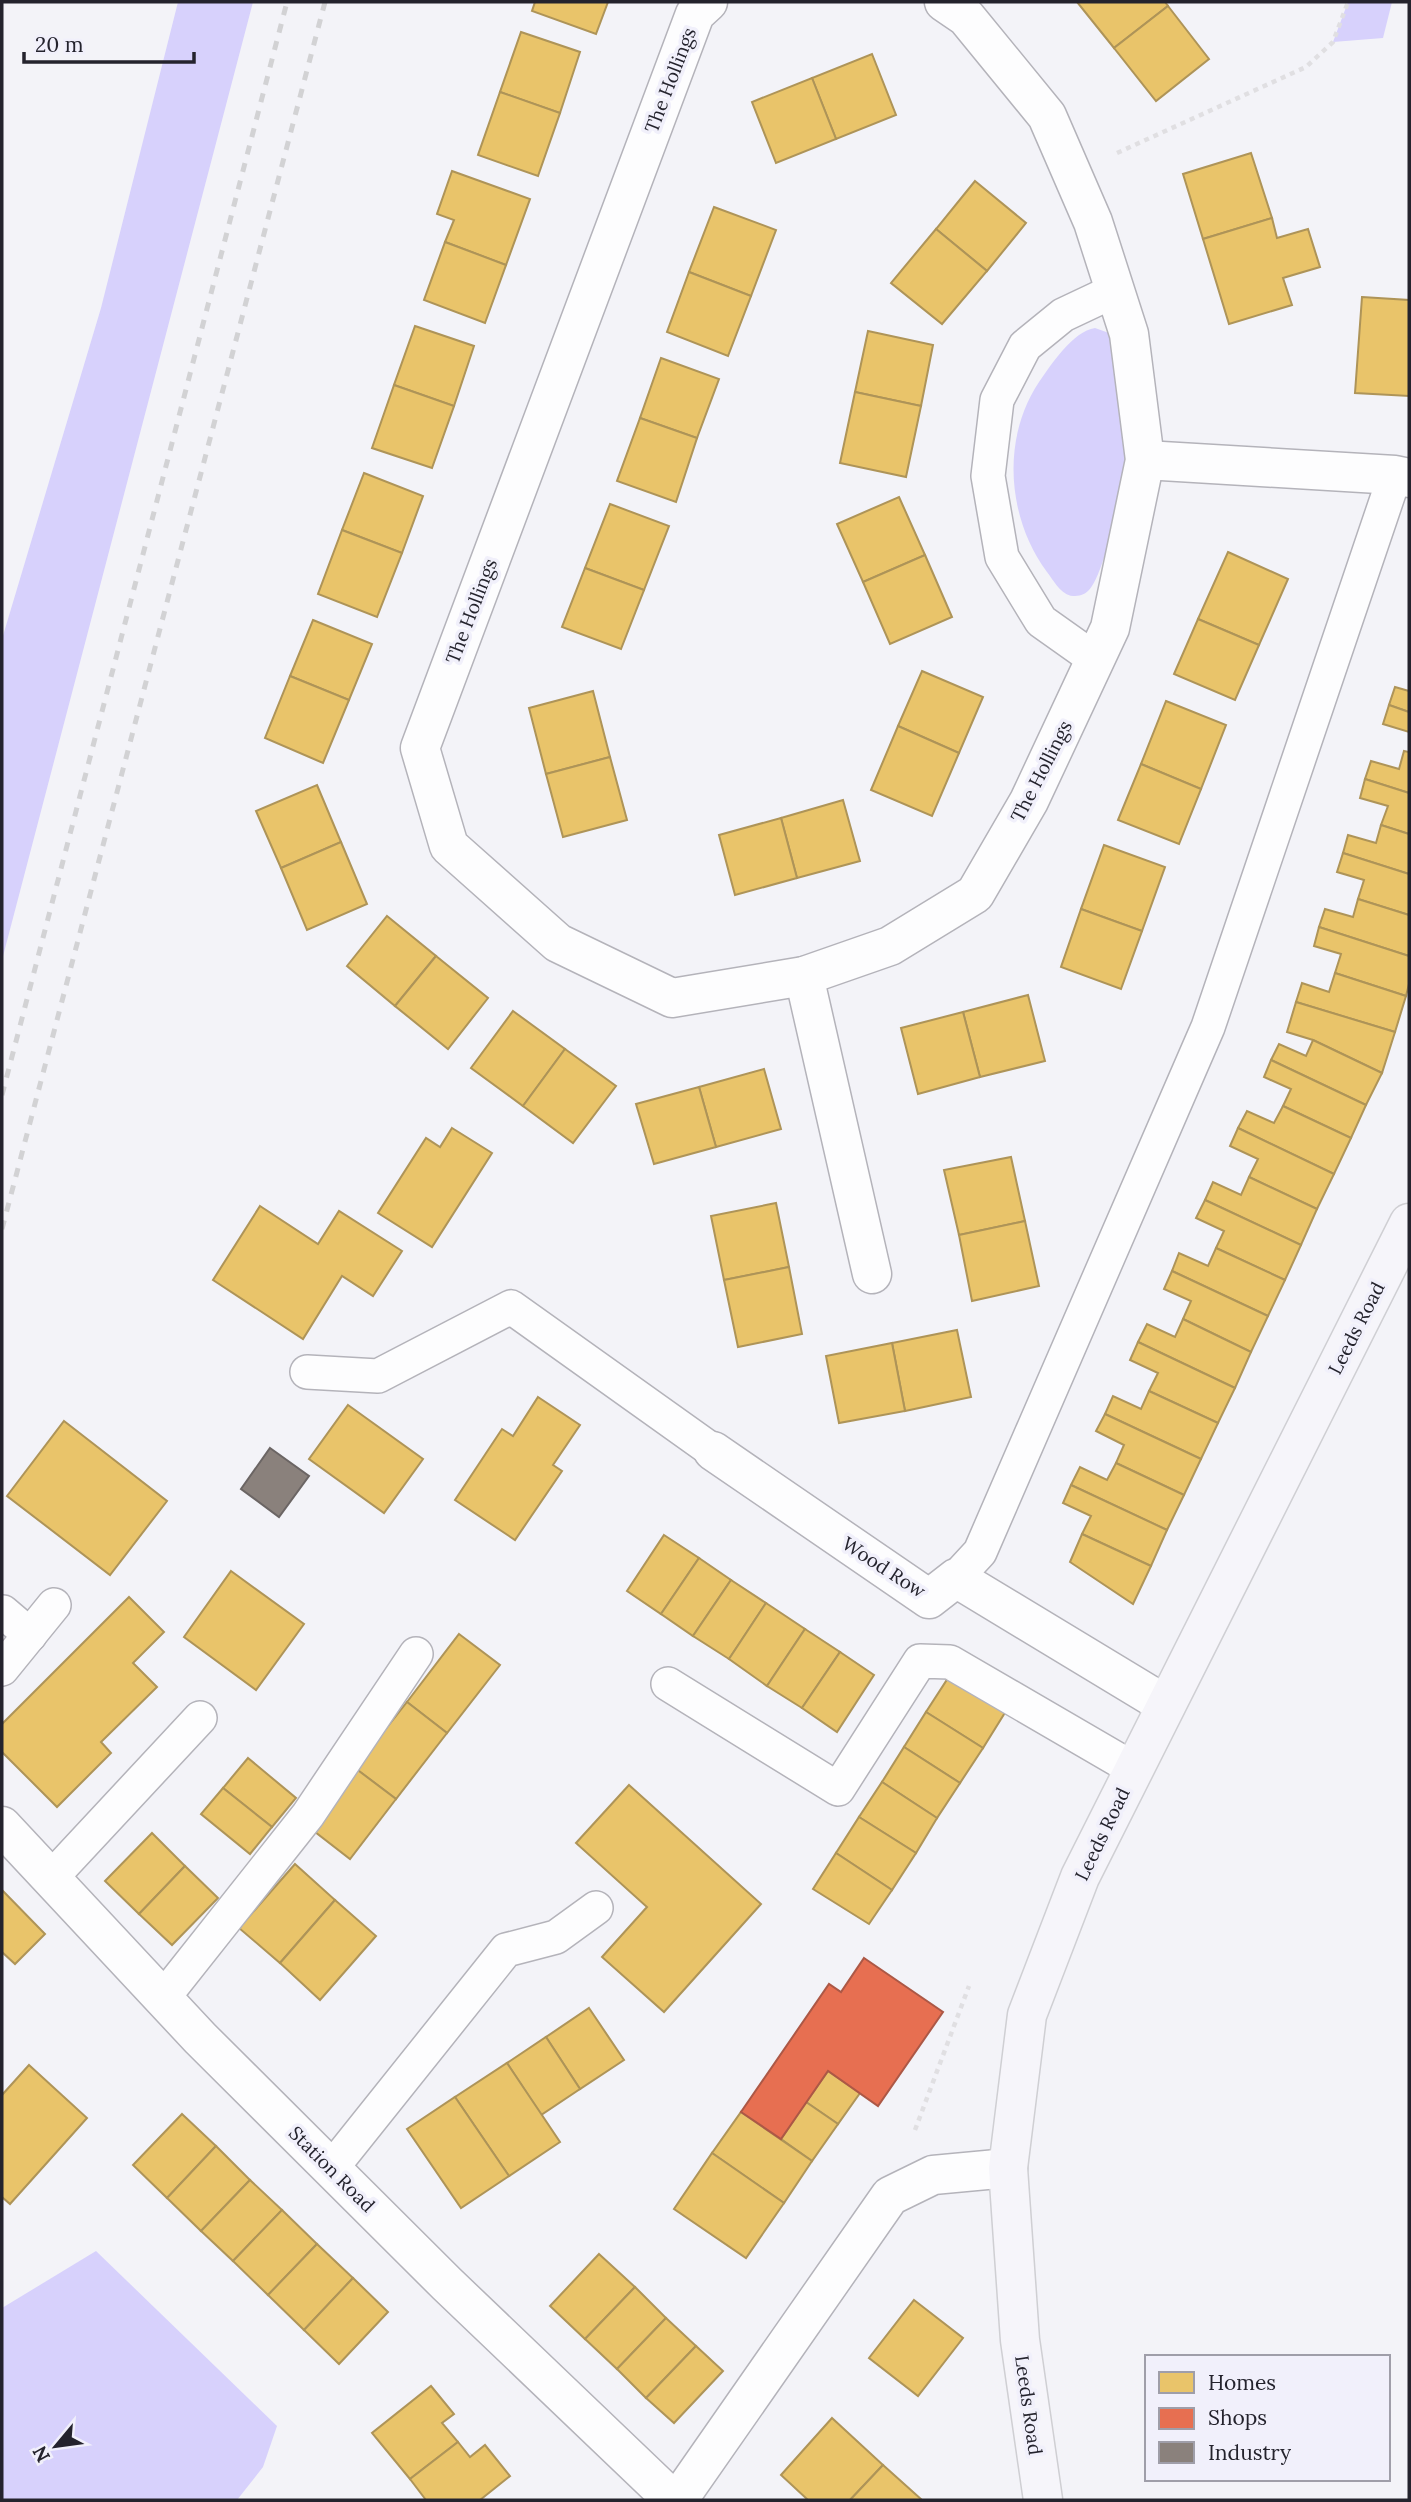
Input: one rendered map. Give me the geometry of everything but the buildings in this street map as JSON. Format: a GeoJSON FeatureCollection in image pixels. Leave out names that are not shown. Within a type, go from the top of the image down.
{"type":"FeatureCollection","features":[{"type":"Feature","properties":{"kind":"main road","name":"Leeds Road"},"geometry":{"type":"LineString","coordinates":[[1043,2500],[1020,2340],[1008,2168],[1027,2015],[1080,1877],[1409,1223]]}},
{"type":"Feature","properties":{"kind":"street","name":"The Hollings"},"geometry":{"type":"LineString","coordinates":[[708,2],[695,14],[420,748],[449,846],[558,943],[672,998],[804,976],[890,946],[975,894],[1029,801],[1110,628],[1144,460],[1129,334],[1093,222],[1047,116],[966,16],[944,2]]}},
{"type":"Feature","properties":{"kind":"street"},"geometry":{"type":"LineString","coordinates":[[1144,460],[1402,476]]}},
{"type":"Feature","properties":{"kind":"street"},"geometry":{"type":"LineString","coordinates":[[804,976],[872,1273]]}},
{"type":"Feature","properties":{"kind":"street","name":"Wood Row"},"geometry":{"type":"LineString","coordinates":[[713,1451],[929,1599],[956,1578],[1166,1705]]}},
{"type":"Feature","properties":{"kind":"street","name":"Station Road"},"geometry":{"type":"LineString","coordinates":[[2,1826],[163,1998],[331,2169],[447,2284],[675,2500]]}},
{"type":"Feature","properties":{"kind":"street"},"geometry":{"type":"LineString","coordinates":[[675,2500],[890,2196],[933,2175],[1008,2168]]}},
{"type":"Feature","properties":{"kind":"lane"},"geometry":{"type":"LineString","coordinates":[[1096,660],[1041,621],[1002,557],[988,476],[997,400],[1025,346],[1063,314],[1115,290]]}},
{"type":"Feature","properties":{"kind":"lane"},"geometry":{"type":"LineString","coordinates":[[956,1578],[980,1552],[1208,1027],[1402,476]]}},
{"type":"Feature","properties":{"kind":"lane"},"geometry":{"type":"LineString","coordinates":[[307,1372],[378,1376],[511,1307],[713,1451]]}},
{"type":"Feature","properties":{"kind":"lane"},"geometry":{"type":"LineString","coordinates":[[2,1669],[54,1605]]}},
{"type":"Feature","properties":{"kind":"lane"},"geometry":{"type":"LineString","coordinates":[[3,1612],[30,1634]]}},
{"type":"Feature","properties":{"kind":"lane"},"geometry":{"type":"LineString","coordinates":[[163,1998],[308,1815],[416,1654]]}},
{"type":"Feature","properties":{"kind":"lane"},"geometry":{"type":"LineString","coordinates":[[668,1684],[838,1789],[920,1661],[950,1662],[1134,1769]]}},
{"type":"Feature","properties":{"kind":"lane"},"geometry":{"type":"LineString","coordinates":[[51,1878],[200,1718]]}},
{"type":"Feature","properties":{"kind":"lane"},"geometry":{"type":"LineString","coordinates":[[331,2169],[506,1950],[556,1937],[596,1908]]}},
{"type":"Feature","properties":{"kind":"path"},"geometry":{"type":"LineString","coordinates":[[1072,174],[1306,67],[1333,41],[1348,2]]}},
{"type":"Feature","properties":{"kind":"path"},"geometry":{"type":"LineString","coordinates":[[890,2196],[969,1986]]}},
{"type":"Feature","properties":{"kind":"shaded area"},"geometry":{"type":"Polygon","coordinates":[[[178,2],[253,2],[2,960],[2,639],[101,308],[178,2]]]}},
{"type":"Feature","properties":{"kind":"shaded area"},"geometry":{"type":"Polygon","coordinates":[[[1348,2],[1392,2],[1383,38],[1333,42],[1348,2]]]}},
{"type":"Feature","properties":{"kind":"shaded area"},"geometry":{"type":"Polygon","coordinates":[[[1095,328],[1109,333],[1124,404],[1126,441],[1115,513],[1103,562],[1088,591],[1073,596],[1061,590],[1052,579],[1034,551],[1024,528],[1017,503],[1014,453],[1027,404],[1039,382],[1071,342],[1087,330],[1095,328]]]}},
{"type":"Feature","properties":{"kind":"shaded area"},"geometry":{"type":"Polygon","coordinates":[[[96,2251],[277,2426],[263,2467],[237,2500],[2,2500],[2,2308],[96,2251]]]}},
{"type":"Feature","properties":{"kind":"railway"},"geometry":{"type":"LineString","coordinates":[[2,1095],[287,2]]}},
{"type":"Feature","properties":{"kind":"railway"},"geometry":{"type":"LineString","coordinates":[[2,1229],[325,2]]}}]}
